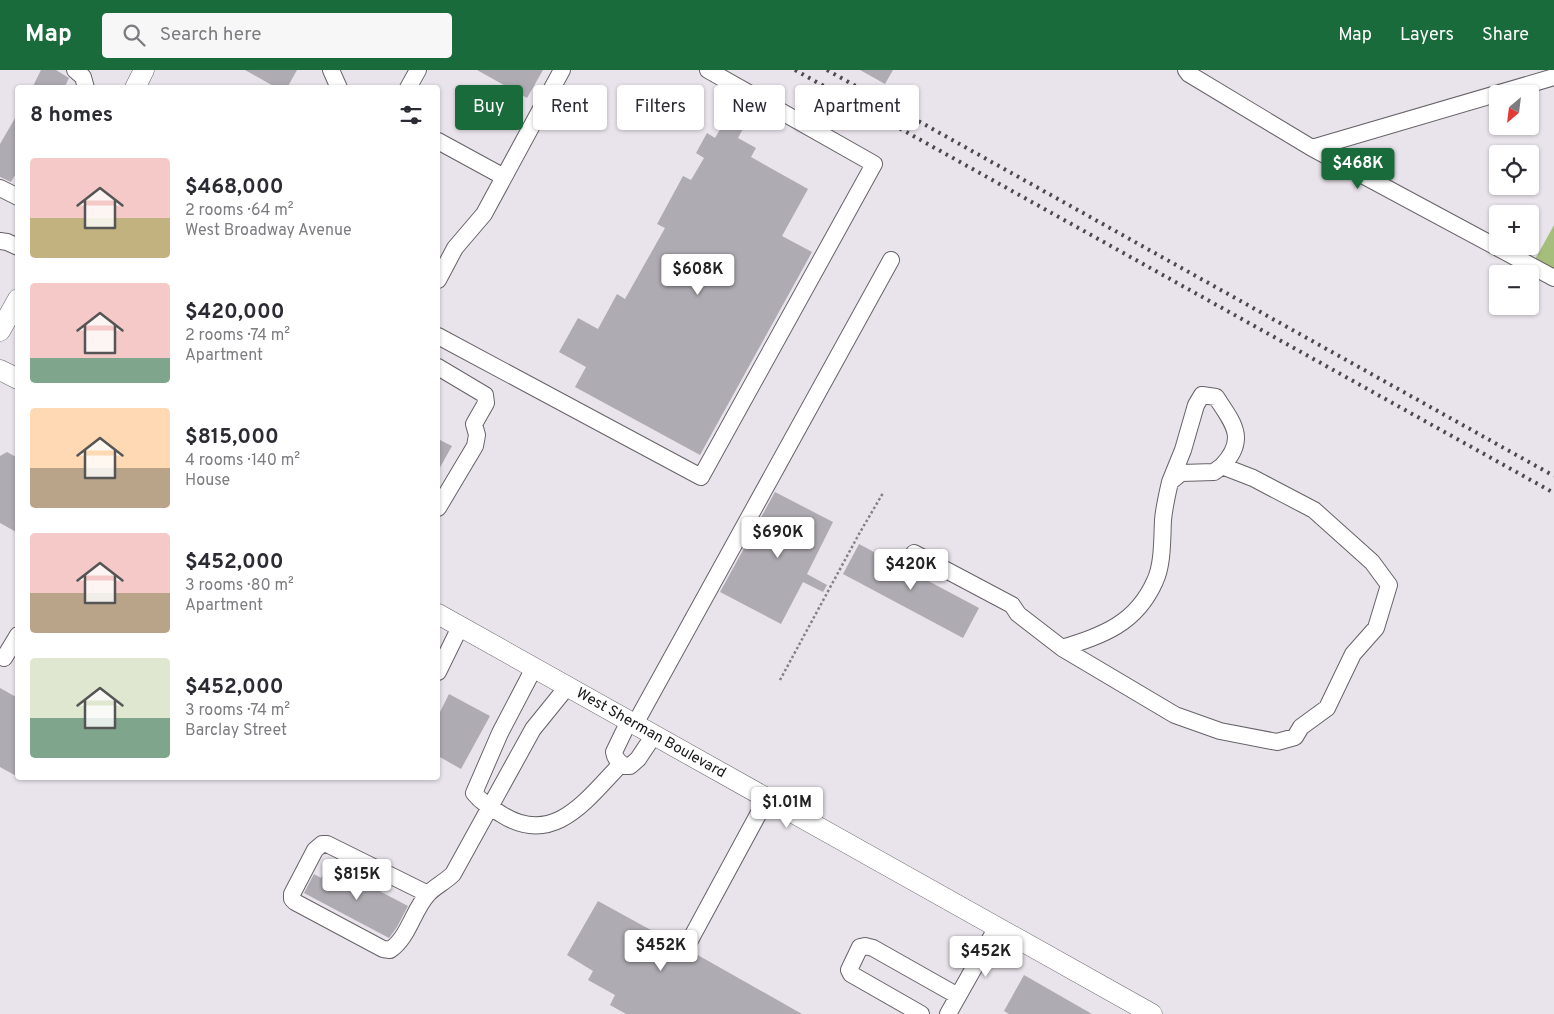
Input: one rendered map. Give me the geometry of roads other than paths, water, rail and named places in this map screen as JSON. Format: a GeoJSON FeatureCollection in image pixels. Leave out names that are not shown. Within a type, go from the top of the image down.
{"type":"FeatureCollection","features":[{"type":"Feature","properties":{"kind":"main road"},"geometry":{"type":"LineString","coordinates":[[136,85],[144,70]]}},
{"type":"Feature","properties":{"kind":"main road"},"geometry":{"type":"LineString","coordinates":[[0,331],[15,304]]}},
{"type":"Feature","properties":{"kind":"main road"},"geometry":{"type":"LineString","coordinates":[[0,370],[15,378]]}},
{"type":"Feature","properties":{"kind":"main road","name":"West Sherman Boulevard"},"geometry":{"type":"LineString","coordinates":[[440,615],[1152,1014]]}},
{"type":"Feature","properties":{"kind":"street"},"geometry":{"type":"LineString","coordinates":[[75,70],[83,77],[85,85]]}},
{"type":"Feature","properties":{"kind":"street"},"geometry":{"type":"LineString","coordinates":[[331,70],[338,85]]}},
{"type":"Feature","properties":{"kind":"street"},"geometry":{"type":"LineString","coordinates":[[410,85],[418,70]]}},
{"type":"Feature","properties":{"kind":"street"},"geometry":{"type":"LineString","coordinates":[[440,276],[455,248],[484,214],[562,70]]}},
{"type":"Feature","properties":{"kind":"street"},"geometry":{"type":"LineString","coordinates":[[440,337],[701,477],[874,164],[708,70]]}},
{"type":"Feature","properties":{"kind":"street"},"geometry":{"type":"LineString","coordinates":[[1185,71],[1312,148],[1554,278]]}},
{"type":"Feature","properties":{"kind":"street"},"geometry":{"type":"LineString","coordinates":[[1312,148],[1554,77]]}},
{"type":"Feature","properties":{"kind":"street"},"geometry":{"type":"LineString","coordinates":[[440,141],[504,176]]}},
{"type":"Feature","properties":{"kind":"street"},"geometry":{"type":"LineString","coordinates":[[0,188],[15,196]]}},
{"type":"Feature","properties":{"kind":"street"},"geometry":{"type":"LineString","coordinates":[[0,241],[15,246]]}},
{"type":"Feature","properties":{"kind":"street"},"geometry":{"type":"LineString","coordinates":[[654,735],[634,764],[630,766],[621,764],[615,757],[614,752],[891,260]]}},
{"type":"Feature","properties":{"kind":"street"},"geometry":{"type":"LineString","coordinates":[[440,368],[485,395],[486,403],[474,424],[477,435],[475,446],[440,505]]}},
{"type":"Feature","properties":{"kind":"street"},"geometry":{"type":"LineString","coordinates":[[1062,648],[1114,628],[1137,611],[1156,580],[1162,547],[1163,518],[1170,482],[1183,450],[1196,405],[1202,395],[1216,397],[1233,422],[1237,440],[1231,457],[1214,472],[1181,473],[1170,482]]}},
{"type":"Feature","properties":{"kind":"street"},"geometry":{"type":"LineString","coordinates":[[914,552],[1012,605],[1018,614],[1062,648],[1175,715],[1220,731],[1277,742],[1295,737],[1301,727],[1326,708],[1354,654],[1376,628],[1389,584],[1372,562],[1314,510],[1253,478],[1222,466]]}},
{"type":"Feature","properties":{"kind":"street"},"geometry":{"type":"LineString","coordinates":[[440,668],[460,627]]}},
{"type":"Feature","properties":{"kind":"street"},"geometry":{"type":"LineString","coordinates":[[7,660],[15,642]]}},
{"type":"Feature","properties":{"kind":"street"},"geometry":{"type":"LineString","coordinates":[[534,668],[500,733],[474,793],[490,807],[512,821],[536,826],[553,823],[567,817],[584,803],[621,764]]}},
{"type":"Feature","properties":{"kind":"street"},"geometry":{"type":"LineString","coordinates":[[428,894],[327,844],[322,844],[315,850],[292,894],[292,899],[383,949],[390,950],[396,946],[428,894],[445,882],[452,874],[534,729],[567,686]]}},
{"type":"Feature","properties":{"kind":"street"},"geometry":{"type":"LineString","coordinates":[[688,942],[767,798]]}},
{"type":"Feature","properties":{"kind":"street"},"geometry":{"type":"LineString","coordinates":[[948,1014],[997,927]]}},
{"type":"Feature","properties":{"kind":"street"},"geometry":{"type":"LineString","coordinates":[[922,1014],[851,974],[849,970],[860,947],[873,948],[958,996]]}},
{"type":"Feature","properties":{"kind":"railway"},"geometry":{"type":"LineString","coordinates":[[795,70],[1554,493]]}},
{"type":"Feature","properties":{"kind":"railway"},"geometry":{"type":"LineString","coordinates":[[827,70],[1554,476]]}}]}
